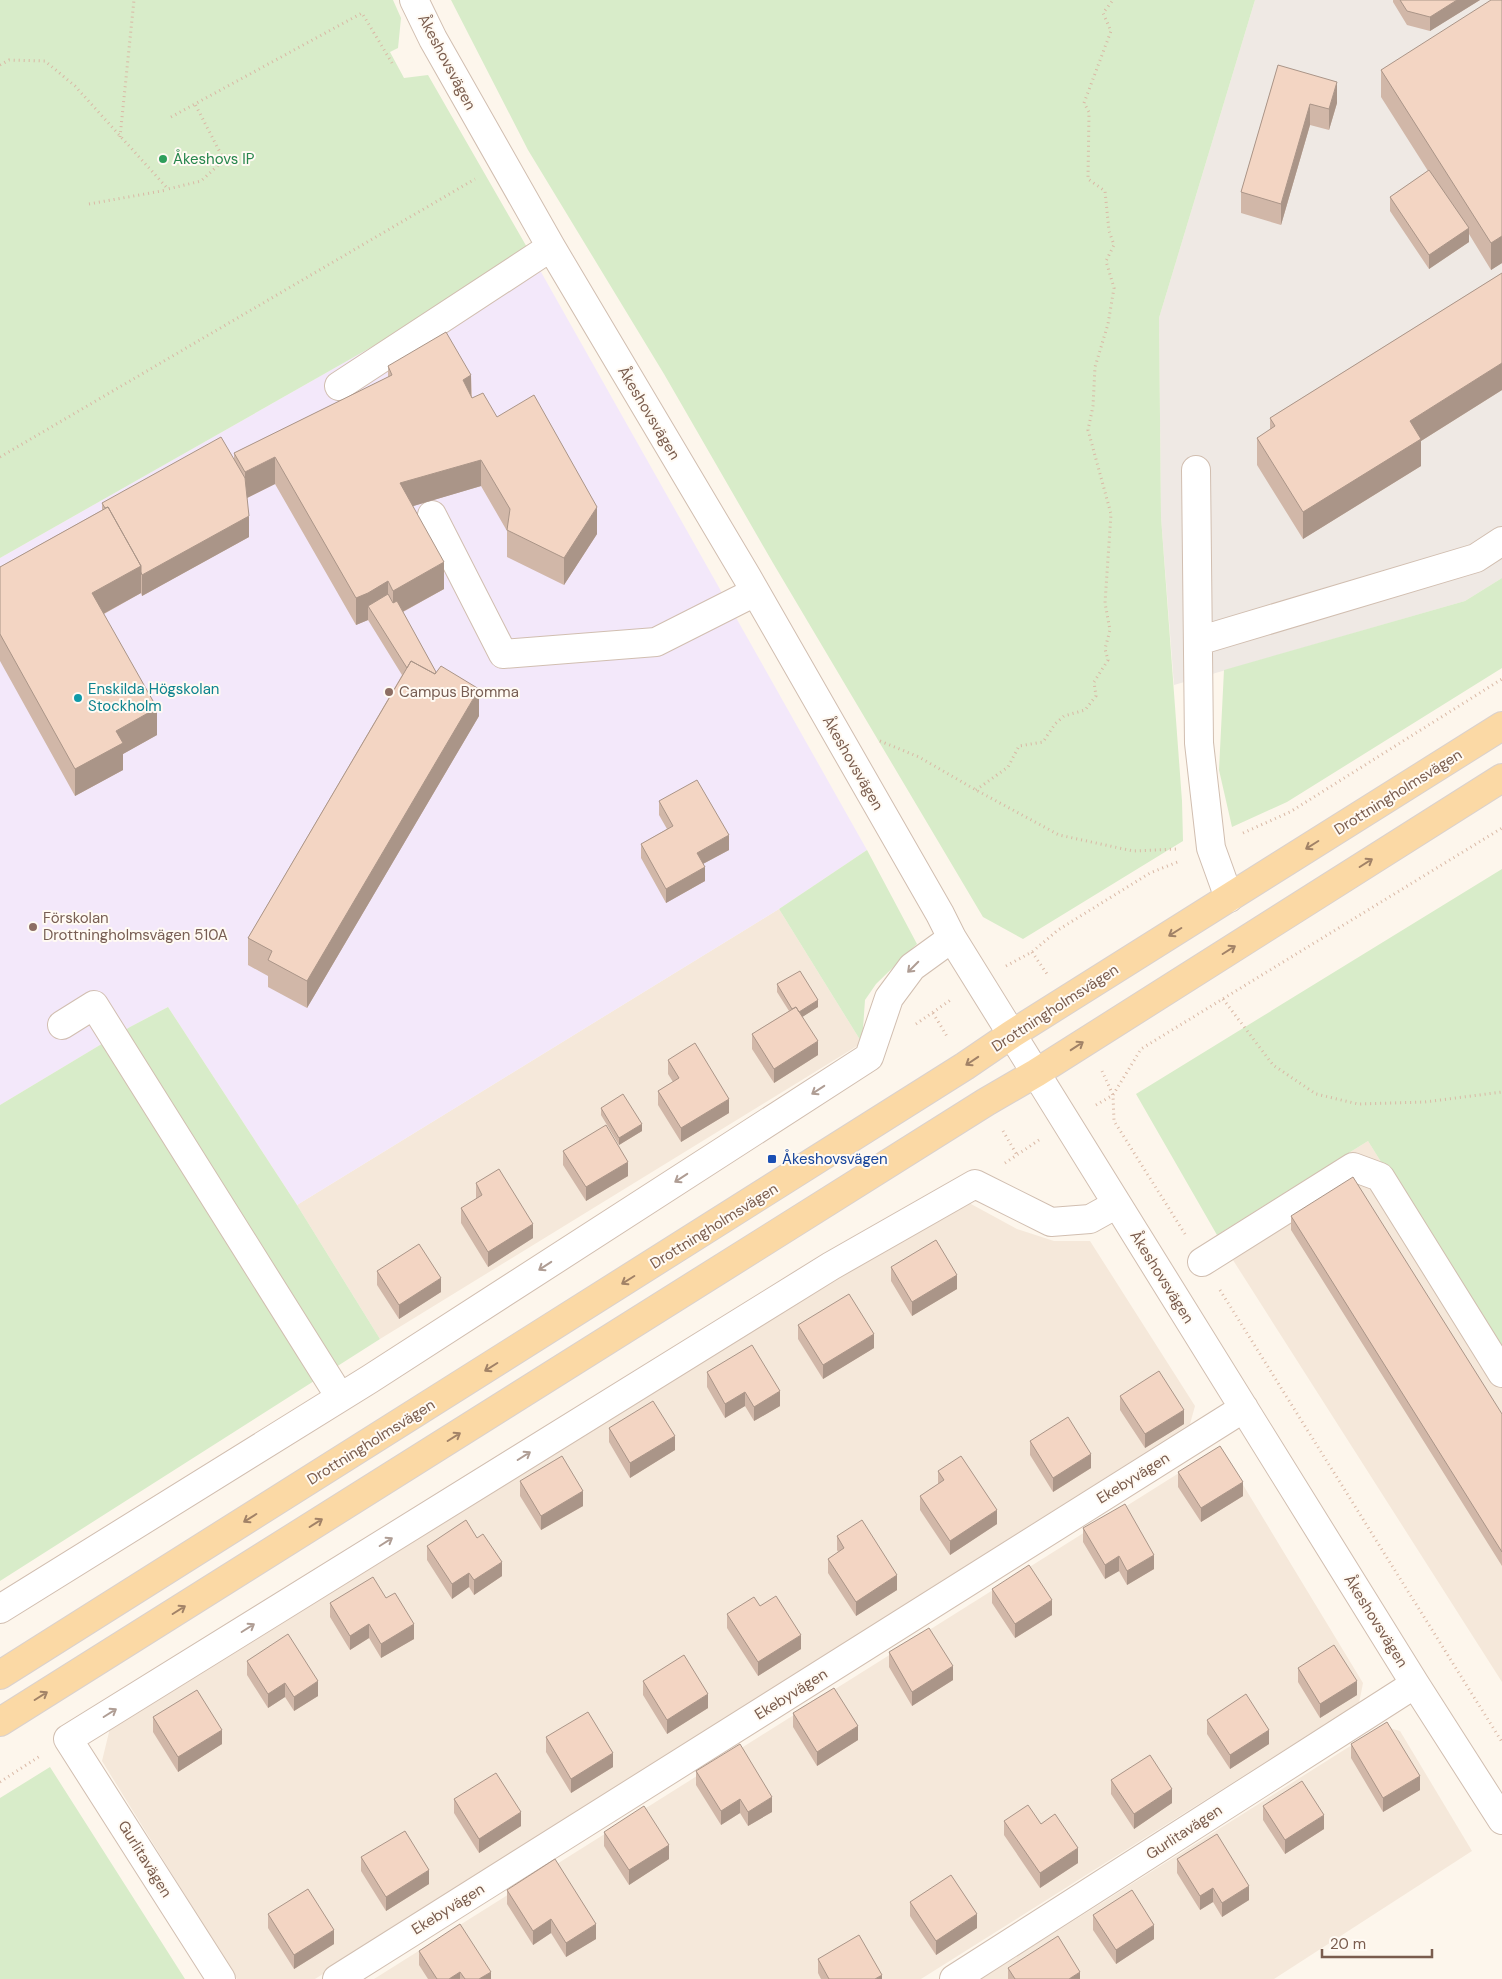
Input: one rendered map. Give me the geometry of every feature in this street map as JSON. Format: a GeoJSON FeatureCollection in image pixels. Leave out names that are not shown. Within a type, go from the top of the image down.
{"type":"FeatureCollection","features":[{"type":"Feature","properties":{"kind":"main road","name":"Drottningholmsvägen"},"geometry":{"type":"LineString","coordinates":[[0,1675],[1502,726]]}},
{"type":"Feature","properties":{"kind":"main road"},"geometry":{"type":"LineString","coordinates":[[0,1722],[986,1102],[1036,1073],[1502,778]]}},
{"type":"Feature","properties":{"kind":"street","name":"Åkeshovsvägen"},"geometry":{"type":"LineString","coordinates":[[414,0],[433,39],[551,247],[755,592],[952,938],[1415,1684],[1502,1820]]}},
{"type":"Feature","properties":{"kind":"street"},"geometry":{"type":"LineString","coordinates":[[339,386],[551,247]]}},
{"type":"Feature","properties":{"kind":"street"},"geometry":{"type":"LineString","coordinates":[[1196,470],[1199,743],[1211,848],[1229,898]]}},
{"type":"Feature","properties":{"kind":"street"},"geometry":{"type":"LineString","coordinates":[[432,515],[503,654],[656,642],[755,592]]}},
{"type":"Feature","properties":{"kind":"street"},"geometry":{"type":"LineString","coordinates":[[1198,640],[1476,558],[1502,541]]}},
{"type":"Feature","properties":{"kind":"street"},"geometry":{"type":"LineString","coordinates":[[0,1609],[340,1397],[869,1057],[889,998],[912,967],[952,938]]}},
{"type":"Feature","properties":{"kind":"street"},"geometry":{"type":"LineString","coordinates":[[62,1025],[94,1005],[340,1397]]}},
{"type":"Feature","properties":{"kind":"street"},"geometry":{"type":"LineString","coordinates":[[1202,1262],[1353,1168],[1380,1177],[1502,1372]]}},
{"type":"Feature","properties":{"kind":"street"},"geometry":{"type":"LineString","coordinates":[[68,1739],[831,1266],[975,1184],[1051,1222],[1090,1219],[1117,1204]]}},
{"type":"Feature","properties":{"kind":"street","name":"Ekebyvägen"},"geometry":{"type":"LineString","coordinates":[[337,1979],[1244,1408]]}},
{"type":"Feature","properties":{"kind":"street","name":"Gurlitavägen"},"geometry":{"type":"LineString","coordinates":[[954,1979],[1415,1684]]}},
{"type":"Feature","properties":{"kind":"street","name":"Gurlitavägen"},"geometry":{"type":"LineString","coordinates":[[68,1739],[221,1979]]}},
{"type":"Feature","properties":{"kind":"path"},"geometry":{"type":"LineString","coordinates":[[120,138],[134,0]]}},
{"type":"Feature","properties":{"kind":"path"},"geometry":{"type":"LineString","coordinates":[[976,790],[1008,767],[1019,746],[1044,742],[1055,724],[1064,716],[1085,710],[1096,696],[1094,682],[1108,660],[1105,649],[1110,630],[1105,603],[1111,514],[1088,430],[1093,406],[1095,367],[1108,324],[1114,288],[1106,261],[1114,245],[1109,231],[1105,191],[1088,179],[1089,112],[1084,102],[1111,31],[1103,13],[1113,0]]}},
{"type":"Feature","properties":{"kind":"path"},"geometry":{"type":"LineString","coordinates":[[171,116],[362,13],[392,63]]}},
{"type":"Feature","properties":{"kind":"path"},"geometry":{"type":"LineString","coordinates":[[0,65],[9,60],[45,61],[75,86],[168,189]]}},
{"type":"Feature","properties":{"kind":"path"},"geometry":{"type":"LineString","coordinates":[[89,204],[200,181],[224,160],[195,104]]}},
{"type":"Feature","properties":{"kind":"path"},"geometry":{"type":"LineString","coordinates":[[0,457],[480,176],[504,165]]}},
{"type":"Feature","properties":{"kind":"path"},"geometry":{"type":"LineString","coordinates":[[879,741],[919,757],[1059,835],[1133,851],[1211,848]]}},
{"type":"Feature","properties":{"kind":"path"},"geometry":{"type":"LineString","coordinates":[[975,1184],[1067,1122],[1113,1095],[1141,1049],[1502,828]]}},
{"type":"Feature","properties":{"kind":"path"},"geometry":{"type":"LineString","coordinates":[[1223,999],[1273,1065],[1316,1094],[1358,1104],[1425,1102],[1502,1092]]}},
{"type":"Feature","properties":{"kind":"path"},"geometry":{"type":"LineString","coordinates":[[1113,1095],[1114,1121],[1502,1742]]}},
{"type":"Feature","properties":{"kind":"path"},"geometry":{"type":"LineString","coordinates":[[0,1782],[68,1739]]}},
{"type":"Feature","properties":{"kind":"shaded area"},"geometry":{"type":"Polygon","coordinates":[[[1255,0],[1502,0],[1502,578],[1465,601],[1174,685],[1161,517],[1159,318],[1255,0]]]}},
{"type":"Feature","properties":{"kind":"shaded area","name":"Campus Bromma"},"geometry":{"type":"Polygon","coordinates":[[[532,256],[867,850],[779,909],[297,1205],[168,1007],[130,1027],[0,1105],[0,558],[532,256]]]}},
{"type":"Feature","properties":{"kind":"shaded area"},"geometry":{"type":"Polygon","coordinates":[[[779,909],[862,1043],[380,1339],[297,1205],[779,909]]]}},
{"type":"Feature","properties":{"kind":"shaded area"},"geometry":{"type":"Polygon","coordinates":[[[1368,1141],[1502,1356],[1502,1682],[1217,1235],[1368,1141]]]}},
{"type":"Feature","properties":{"kind":"shaded area"},"geometry":{"type":"Polygon","coordinates":[[[960,1198],[1017,1229],[1054,1241],[1090,1241],[1195,1406],[1190,1424],[315,1979],[237,1979],[102,1761],[110,1728],[960,1198]]]}},
{"type":"Feature","properties":{"kind":"shaded area"},"geometry":{"type":"Polygon","coordinates":[[[1206,1456],[1228,1460],[1363,1683],[1359,1703],[921,1979],[374,1979],[1206,1456]]]}},
{"type":"Feature","properties":{"kind":"shaded area"},"geometry":{"type":"Polygon","coordinates":[[[1382,1726],[1400,1731],[1472,1851],[1274,1979],[981,1979],[1382,1726]]]}},
{"type":"Feature","properties":{"kind":"green space"},"geometry":{"type":"Polygon","coordinates":[[[0,0],[393,0],[401,18],[398,48],[390,52],[404,78],[428,75],[532,256],[0,558],[0,0]]]}},
{"type":"Feature","properties":{"kind":"green space"},"geometry":{"type":"Polygon","coordinates":[[[451,0],[1255,0],[1159,318],[1161,517],[1182,801],[1183,841],[1023,939],[983,917],[773,563],[664,374],[528,150],[451,0]]]}},
{"type":"Feature","properties":{"kind":"green space"},"geometry":{"type":"Polygon","coordinates":[[[1502,578],[1502,668],[1287,802],[1232,827],[1219,770],[1224,670],[1465,601],[1502,578]]]}},
{"type":"Feature","properties":{"kind":"green space"},"geometry":{"type":"Polygon","coordinates":[[[867,850],[917,944],[876,984],[865,1000],[862,1043],[779,909],[867,850]]]}},
{"type":"Feature","properties":{"kind":"green space"},"geometry":{"type":"Polygon","coordinates":[[[1502,869],[1502,1356],[1368,1141],[1217,1235],[1136,1094],[1502,869]]]}},
{"type":"Feature","properties":{"kind":"green space"},"geometry":{"type":"Polygon","coordinates":[[[168,1007],[297,1205],[380,1339],[0,1581],[0,1105],[130,1027],[168,1007]]]}},
{"type":"Feature","properties":{"kind":"green space"},"geometry":{"type":"Polygon","coordinates":[[[50,1767],[185,1979],[0,1979],[0,1798],[50,1767]]]}},
{"type":"Feature","properties":{"kind":"building"},"geometry":{"type":"Polygon","coordinates":[[[1400,0],[1457,0],[1430,17],[1407,11],[1400,0]]]}},
{"type":"Feature","properties":{"kind":"building"},"geometry":{"type":"Polygon","coordinates":[[[1491,0],[1502,0],[1502,236],[1491,243],[1381,70],[1491,0]]]}},
{"type":"Feature","properties":{"kind":"building"},"geometry":{"type":"Polygon","coordinates":[[[1278,65],[1337,82],[1329,109],[1310,104],[1281,204],[1241,192],[1278,65]]]}},
{"type":"Feature","properties":{"kind":"building"},"geometry":{"type":"Polygon","coordinates":[[[1429,170],[1469,228],[1429,255],[1390,197],[1429,170]]]}},
{"type":"Feature","properties":{"kind":"building"},"geometry":{"type":"Polygon","coordinates":[[[1502,273],[1502,363],[1410,421],[1421,439],[1303,512],[1257,438],[1275,426],[1270,418],[1502,273]]]}},
{"type":"Feature","properties":{"kind":"building"},"geometry":{"type":"Polygon","coordinates":[[[446,332],[471,375],[463,380],[472,398],[483,393],[497,417],[534,395],[597,507],[564,558],[507,530],[510,509],[481,460],[400,483],[444,562],[393,591],[388,581],[356,598],[275,457],[245,472],[234,453],[392,375],[388,366],[446,332]]]}},
{"type":"Feature","properties":{"kind":"building"},"geometry":{"type":"Polygon","coordinates":[[[221,437],[245,478],[249,516],[142,575],[141,566],[108,507],[105,508],[102,503],[221,437]]]}},
{"type":"Feature","properties":{"kind":"building","name":"Enskilda Högskolan Stockholm"},"geometry":{"type":"Polygon","coordinates":[[[108,507],[141,566],[92,593],[157,708],[116,731],[123,743],[75,769],[0,634],[0,567],[108,507]]]}},
{"type":"Feature","properties":{"kind":"building"},"geometry":{"type":"Polygon","coordinates":[[[388,594],[393,603],[397,601],[436,672],[435,674],[411,661],[407,668],[368,606],[388,594]]]}},
{"type":"Feature","properties":{"kind":"building"},"geometry":{"type":"Polygon","coordinates":[[[411,661],[435,674],[441,666],[479,689],[307,981],[268,960],[272,951],[248,938],[411,661]]]}},
{"type":"Feature","properties":{"kind":"building"},"geometry":{"type":"Polygon","coordinates":[[[697,780],[729,835],[697,853],[705,867],[666,889],[641,844],[673,826],[659,801],[697,780]]]}},
{"type":"Feature","properties":{"kind":"building"},"geometry":{"type":"Polygon","coordinates":[[[800,971],[818,1000],[799,1012],[796,1007],[792,1009],[777,984],[800,971]]]}},
{"type":"Feature","properties":{"kind":"building"},"geometry":{"type":"Polygon","coordinates":[[[796,1007],[818,1041],[774,1069],[752,1034],[796,1007]]]}},
{"type":"Feature","properties":{"kind":"building"},"geometry":{"type":"Polygon","coordinates":[[[695,1043],[729,1099],[681,1128],[658,1091],[679,1078],[668,1060],[695,1043]]]}},
{"type":"Feature","properties":{"kind":"building"},"geometry":{"type":"Polygon","coordinates":[[[623,1094],[642,1124],[619,1138],[601,1108],[623,1094]]]}},
{"type":"Feature","properties":{"kind":"building"},"geometry":{"type":"Polygon","coordinates":[[[606,1125],[628,1162],[586,1187],[563,1151],[606,1125]]]}},
{"type":"Feature","properties":{"kind":"building"},"geometry":{"type":"Polygon","coordinates":[[[499,1169],[533,1224],[488,1252],[461,1208],[482,1195],[476,1183],[499,1169]]]}},
{"type":"Feature","properties":{"kind":"building"},"geometry":{"type":"Polygon","coordinates":[[[1353,1177],[1502,1414],[1502,1552],[1291,1216],[1353,1177]]]}},
{"type":"Feature","properties":{"kind":"building"},"geometry":{"type":"Polygon","coordinates":[[[936,1240],[957,1275],[912,1302],[891,1267],[936,1240]]]}},
{"type":"Feature","properties":{"kind":"building"},"geometry":{"type":"Polygon","coordinates":[[[419,1244],[441,1278],[399,1305],[377,1271],[419,1244]]]}},
{"type":"Feature","properties":{"kind":"building"},"geometry":{"type":"Polygon","coordinates":[[[849,1294],[874,1334],[823,1365],[798,1325],[849,1294]]]}},
{"type":"Feature","properties":{"kind":"building"},"geometry":{"type":"Polygon","coordinates":[[[752,1345],[780,1391],[754,1407],[745,1392],[725,1404],[707,1372],[752,1345]]]}},
{"type":"Feature","properties":{"kind":"building"},"geometry":{"type":"Polygon","coordinates":[[[1159,1371],[1184,1410],[1145,1434],[1120,1396],[1159,1371]]]}},
{"type":"Feature","properties":{"kind":"building"},"geometry":{"type":"Polygon","coordinates":[[[653,1401],[675,1436],[630,1463],[609,1428],[653,1401]]]}},
{"type":"Feature","properties":{"kind":"building"},"geometry":{"type":"Polygon","coordinates":[[[1068,1417],[1091,1454],[1053,1478],[1030,1441],[1068,1417]]]}},
{"type":"Feature","properties":{"kind":"building"},"geometry":{"type":"Polygon","coordinates":[[[1220,1446],[1243,1482],[1201,1508],[1178,1472],[1220,1446]]]}},
{"type":"Feature","properties":{"kind":"building"},"geometry":{"type":"Polygon","coordinates":[[[562,1456],[583,1491],[541,1516],[520,1481],[562,1456]]]}},
{"type":"Feature","properties":{"kind":"building"},"geometry":{"type":"Polygon","coordinates":[[[961,1456],[997,1510],[950,1541],[920,1496],[944,1480],[938,1471],[961,1456]]]}},
{"type":"Feature","properties":{"kind":"building"},"geometry":{"type":"Polygon","coordinates":[[[1125,1504],[1154,1555],[1127,1571],[1119,1556],[1105,1565],[1083,1528],[1125,1504]]]}},
{"type":"Feature","properties":{"kind":"building"},"geometry":{"type":"Polygon","coordinates":[[[466,1520],[477,1538],[483,1534],[502,1562],[474,1580],[469,1573],[452,1584],[427,1546],[466,1520]]]}},
{"type":"Feature","properties":{"kind":"building"},"geometry":{"type":"Polygon","coordinates":[[[862,1520],[897,1575],[856,1602],[828,1559],[844,1548],[837,1536],[862,1520]]]}},
{"type":"Feature","properties":{"kind":"building"},"geometry":{"type":"Polygon","coordinates":[[[1029,1565],[1052,1600],[1015,1624],[992,1589],[1029,1565]]]}},
{"type":"Feature","properties":{"kind":"building"},"geometry":{"type":"Polygon","coordinates":[[[373,1577],[386,1598],[395,1593],[414,1624],[381,1644],[369,1624],[350,1636],[330,1603],[373,1577]]]}},
{"type":"Feature","properties":{"kind":"building"},"geometry":{"type":"Polygon","coordinates":[[[776,1596],[801,1635],[758,1662],[727,1614],[754,1597],[760,1606],[776,1596]]]}},
{"type":"Feature","properties":{"kind":"building"},"geometry":{"type":"Polygon","coordinates":[[[929,1628],[953,1666],[912,1692],[889,1652],[929,1628]]]}},
{"type":"Feature","properties":{"kind":"building"},"geometry":{"type":"Polygon","coordinates":[[[288,1634],[318,1681],[294,1697],[285,1683],[268,1694],[247,1661],[288,1634]]]}},
{"type":"Feature","properties":{"kind":"building"},"geometry":{"type":"Polygon","coordinates":[[[1334,1645],[1357,1681],[1320,1704],[1298,1668],[1334,1645]]]}},
{"type":"Feature","properties":{"kind":"building"},"geometry":{"type":"Polygon","coordinates":[[[684,1655],[708,1694],[667,1720],[643,1681],[684,1655]]]}},
{"type":"Feature","properties":{"kind":"building"},"geometry":{"type":"Polygon","coordinates":[[[834,1688],[858,1726],[817,1752],[793,1713],[834,1688]]]}},
{"type":"Feature","properties":{"kind":"building"},"geometry":{"type":"Polygon","coordinates":[[[197,1690],[222,1730],[178,1757],[153,1717],[197,1690]]]}},
{"type":"Feature","properties":{"kind":"building"},"geometry":{"type":"Polygon","coordinates":[[[1246,1694],[1269,1730],[1230,1755],[1207,1720],[1246,1694]]]}},
{"type":"Feature","properties":{"kind":"building"},"geometry":{"type":"Polygon","coordinates":[[[588,1712],[613,1753],[571,1779],[546,1737],[588,1712]]]}},
{"type":"Feature","properties":{"kind":"building"},"geometry":{"type":"Polygon","coordinates":[[[1387,1722],[1420,1776],[1383,1798],[1351,1744],[1387,1722]]]}},
{"type":"Feature","properties":{"kind":"building"},"geometry":{"type":"Polygon","coordinates":[[[740,1744],[772,1797],[748,1812],[740,1799],[721,1811],[696,1771],[740,1744]]]}},
{"type":"Feature","properties":{"kind":"building"},"geometry":{"type":"Polygon","coordinates":[[[1150,1755],[1172,1789],[1134,1814],[1111,1780],[1150,1755]]]}},
{"type":"Feature","properties":{"kind":"building"},"geometry":{"type":"Polygon","coordinates":[[[496,1773],[521,1812],[479,1839],[454,1799],[496,1773]]]}},
{"type":"Feature","properties":{"kind":"building"},"geometry":{"type":"Polygon","coordinates":[[[1302,1781],[1324,1815],[1285,1840],[1263,1806],[1302,1781]]]}},
{"type":"Feature","properties":{"kind":"building"},"geometry":{"type":"Polygon","coordinates":[[[1028,1805],[1041,1824],[1055,1814],[1078,1848],[1040,1873],[1004,1821],[1028,1805]]]}},
{"type":"Feature","properties":{"kind":"building"},"geometry":{"type":"Polygon","coordinates":[[[644,1806],[669,1845],[629,1870],[604,1832],[644,1806]]]}},
{"type":"Feature","properties":{"kind":"building"},"geometry":{"type":"Polygon","coordinates":[[[405,1831],[429,1870],[386,1897],[361,1857],[405,1831]]]}},
{"type":"Feature","properties":{"kind":"building"},"geometry":{"type":"Polygon","coordinates":[[[1217,1834],[1249,1886],[1222,1903],[1213,1888],[1200,1896],[1177,1859],[1217,1834]]]}},
{"type":"Feature","properties":{"kind":"building"},"geometry":{"type":"Polygon","coordinates":[[[555,1859],[596,1924],[566,1943],[551,1919],[533,1931],[507,1890],[555,1859]]]}},
{"type":"Feature","properties":{"kind":"building"},"geometry":{"type":"Polygon","coordinates":[[[951,1875],[977,1914],[936,1941],[910,1902],[951,1875]]]}},
{"type":"Feature","properties":{"kind":"building"},"geometry":{"type":"Polygon","coordinates":[[[308,1889],[334,1930],[294,1955],[268,1914],[308,1889]]]}},
{"type":"Feature","properties":{"kind":"building"},"geometry":{"type":"Polygon","coordinates":[[[1132,1890],[1154,1925],[1116,1950],[1093,1915],[1132,1890]]]}},
{"type":"Feature","properties":{"kind":"building"},"geometry":{"type":"Polygon","coordinates":[[[460,1924],[491,1972],[479,1979],[465,1979],[460,1972],[449,1979],[437,1979],[419,1951],[460,1924]]]}},
{"type":"Feature","properties":{"kind":"building"},"geometry":{"type":"Polygon","coordinates":[[[859,1935],[882,1975],[875,1979],[829,1979],[818,1959],[859,1935]]]}},
{"type":"Feature","properties":{"kind":"building"},"geometry":{"type":"Polygon","coordinates":[[[1058,1936],[1080,1972],[1069,1979],[1015,1979],[1008,1968],[1058,1936]]]}},
{"type":"Feature","properties":{"kind":"place","name":"Åkeshovs IP"},"geometry":{"type":"Point","coordinates":[163,159]}},
{"type":"Feature","properties":{"kind":"place","name":"Campus Bromma"},"geometry":{"type":"Point","coordinates":[389,692]}},
{"type":"Feature","properties":{"kind":"place","name":"Enskilda Högskolan Stockholm"},"geometry":{"type":"Point","coordinates":[78,698]}},
{"type":"Feature","properties":{"kind":"place","name":"Förskolan Drottningholmsvägen 510A"},"geometry":{"type":"Point","coordinates":[33,927]}},
{"type":"Feature","properties":{"kind":"place","name":"Åkeshovsvägen"},"geometry":{"type":"Point","coordinates":[772,1159]}}]}
